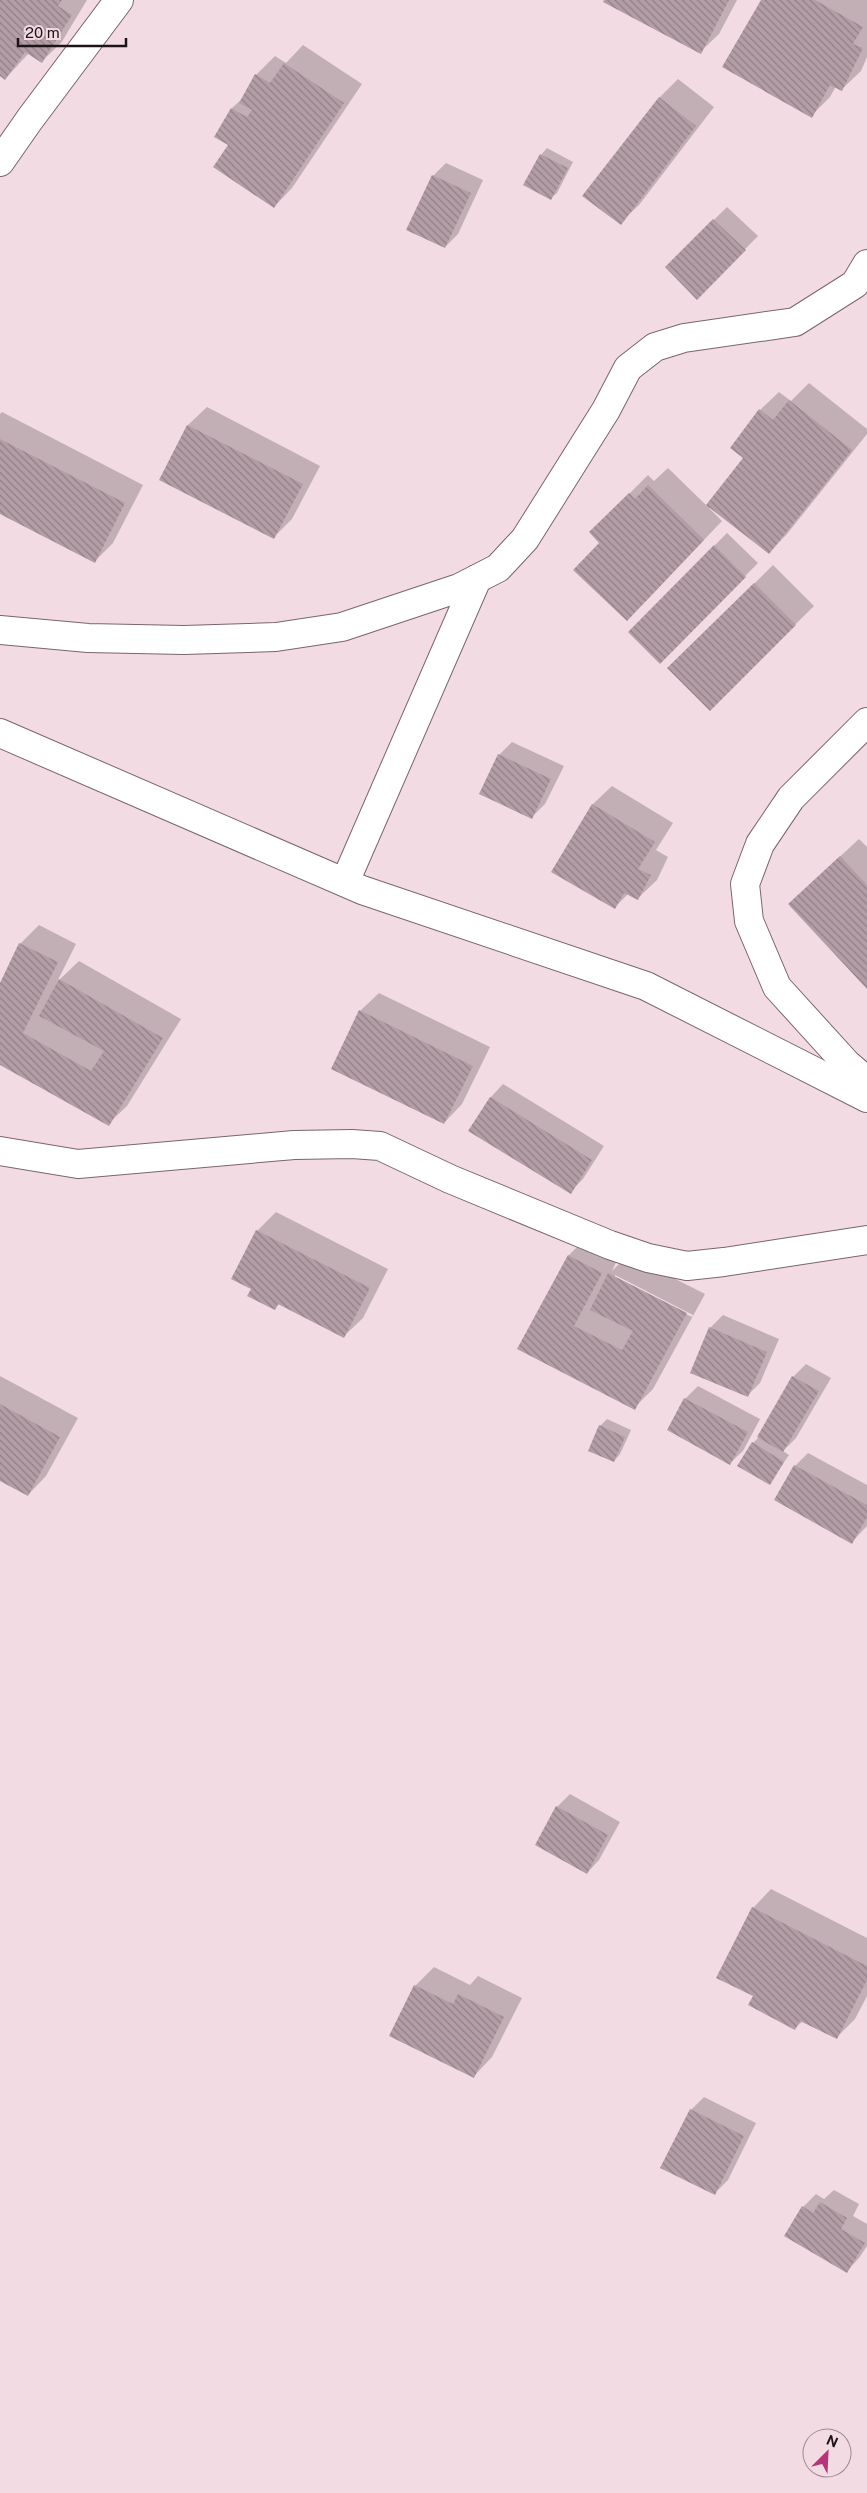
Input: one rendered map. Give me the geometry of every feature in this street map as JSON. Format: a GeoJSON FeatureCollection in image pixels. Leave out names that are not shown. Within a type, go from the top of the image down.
{"type":"FeatureCollection","features":[{"type":"Feature","properties":{"kind":"street"},"geometry":{"type":"LineString","coordinates":[[0,162],[119,0]]}},
{"type":"Feature","properties":{"kind":"street"},"geometry":{"type":"LineString","coordinates":[[0,630],[88,638],[184,640],[276,637],[342,627],[459,588],[498,568],[525,538],[606,410],[628,368],[655,347],[684,338],[795,322],[854,284],[867,264]]}},
{"type":"Feature","properties":{"kind":"street"},"geometry":{"type":"LineString","coordinates":[[345,882],[477,579]]}},
{"type":"Feature","properties":{"kind":"street"},"geometry":{"type":"LineString","coordinates":[[867,722],[791,798],[760,844],[745,884],[749,920],[777,987],[847,1064],[867,1081]]}},
{"type":"Feature","properties":{"kind":"street"},"geometry":{"type":"LineString","coordinates":[[0,733],[345,882],[646,986],[867,1098]]}},
{"type":"Feature","properties":{"kind":"street"},"geometry":{"type":"LineString","coordinates":[[0,1151],[78,1164],[294,1145],[352,1144],[380,1146],[450,1179],[610,1245],[648,1258],[687,1266],[867,1240]]}},
{"type":"Feature","properties":{"kind":"building"},"geometry":{"type":"Polygon","coordinates":[[[0,0],[62,0],[58,6],[72,15],[42,63],[25,52],[5,80],[0,76],[0,0]]]}},
{"type":"Feature","properties":{"kind":"building"},"geometry":{"type":"Polygon","coordinates":[[[604,0],[729,0],[701,54],[603,2],[604,0]]]}},
{"type":"Feature","properties":{"kind":"building"},"geometry":{"type":"Polygon","coordinates":[[[761,0],[815,0],[863,27],[853,44],[863,48],[842,91],[830,85],[812,118],[722,67],[761,0]]]}},
{"type":"Feature","properties":{"kind":"building"},"geometry":{"type":"Polygon","coordinates":[[[284,63],[344,103],[274,208],[213,167],[228,145],[214,137],[231,108],[247,117],[252,110],[239,103],[255,74],[270,83],[284,63]]]}},
{"type":"Feature","properties":{"kind":"building"},"geometry":{"type":"Polygon","coordinates":[[[659,97],[696,126],[621,225],[582,196],[659,97]]]}},
{"type":"Feature","properties":{"kind":"building"},"geometry":{"type":"Polygon","coordinates":[[[540,154],[568,168],[551,200],[523,185],[540,154]]]}},
{"type":"Feature","properties":{"kind":"building"},"geometry":{"type":"Polygon","coordinates":[[[432,175],[471,193],[445,248],[406,230],[432,175]]]}},
{"type":"Feature","properties":{"kind":"building"},"geometry":{"type":"Polygon","coordinates":[[[713,219],[746,250],[697,300],[665,267],[713,219]]]}},
{"type":"Feature","properties":{"kind":"building"},"geometry":{"type":"Polygon","coordinates":[[[789,400],[852,450],[769,554],[706,505],[743,458],[730,448],[759,409],[773,420],[789,400]]]}},
{"type":"Feature","properties":{"kind":"building"},"geometry":{"type":"Polygon","coordinates":[[[187,425],[303,484],[274,539],[159,480],[187,425]]]}},
{"type":"Feature","properties":{"kind":"building"},"geometry":{"type":"Polygon","coordinates":[[[0,439],[125,503],[95,563],[0,514],[0,439]]]}},
{"type":"Feature","properties":{"kind":"building"},"geometry":{"type":"Polygon","coordinates":[[[648,485],[704,540],[627,621],[573,570],[599,543],[589,532],[629,493],[635,499],[648,485]]]}},
{"type":"Feature","properties":{"kind":"building"},"geometry":{"type":"Polygon","coordinates":[[[714,545],[746,577],[660,664],[628,632],[714,545]]]}},
{"type":"Feature","properties":{"kind":"building"},"geometry":{"type":"Polygon","coordinates":[[[754,583],[796,625],[710,711],[667,668],[754,583]]]}},
{"type":"Feature","properties":{"kind":"building"},"geometry":{"type":"Polygon","coordinates":[[[498,754],[551,779],[532,819],[479,794],[498,754]]]}},
{"type":"Feature","properties":{"kind":"building"},"geometry":{"type":"Polygon","coordinates":[[[592,804],[655,842],[638,869],[651,875],[638,900],[624,893],[615,909],[551,872],[592,804]]]}},
{"type":"Feature","properties":{"kind":"building"},"geometry":{"type":"Polygon","coordinates":[[[840,856],[867,885],[867,989],[788,904],[840,856]]]}},
{"type":"Feature","properties":{"kind":"building"},"geometry":{"type":"Polygon","coordinates":[[[19,943],[58,962],[23,1033],[91,1071],[104,1051],[39,1016],[59,979],[163,1038],[109,1126],[0,1065],[0,983],[19,943]]]}},
{"type":"Feature","properties":{"kind":"building"},"geometry":{"type":"Polygon","coordinates":[[[359,1010],[473,1066],[444,1124],[331,1069],[359,1010]]]}},
{"type":"Feature","properties":{"kind":"building"},"geometry":{"type":"Polygon","coordinates":[[[490,1097],[592,1160],[571,1194],[468,1131],[490,1097]]]}},
{"type":"Feature","properties":{"kind":"building"},"geometry":{"type":"Polygon","coordinates":[[[256,1230],[370,1288],[344,1338],[278,1304],[275,1310],[247,1296],[251,1289],[231,1279],[256,1230]]]}},
{"type":"Feature","properties":{"kind":"building"},"geometry":{"type":"Polygon","coordinates":[[[568,1255],[602,1273],[574,1326],[622,1350],[633,1331],[590,1310],[608,1273],[687,1313],[635,1410],[517,1349],[568,1255]]]}},
{"type":"Feature","properties":{"kind":"building"},"geometry":{"type":"Polygon","coordinates":[[[709,1327],[767,1352],[748,1397],[690,1373],[709,1327]]]}},
{"type":"Feature","properties":{"kind":"building"},"geometry":{"type":"Polygon","coordinates":[[[792,1376],[819,1391],[783,1452],[757,1437],[792,1376]]]}},
{"type":"Feature","properties":{"kind":"building"},"geometry":{"type":"Polygon","coordinates":[[[684,1398],[748,1432],[730,1465],[667,1430],[684,1398]]]}},
{"type":"Feature","properties":{"kind":"building"},"geometry":{"type":"Polygon","coordinates":[[[0,1404],[60,1437],[28,1496],[0,1481],[0,1404]]]}},
{"type":"Feature","properties":{"kind":"building"},"geometry":{"type":"Polygon","coordinates":[[[599,1425],[625,1437],[614,1462],[588,1451],[599,1425]]]}},
{"type":"Feature","properties":{"kind":"building"},"geometry":{"type":"Polygon","coordinates":[[[752,1442],[784,1462],[770,1485],[737,1466],[752,1442]]]}},
{"type":"Feature","properties":{"kind":"building"},"geometry":{"type":"Polygon","coordinates":[[[794,1465],[867,1505],[867,1517],[852,1544],[774,1500],[794,1465]]]}},
{"type":"Feature","properties":{"kind":"building"},"geometry":{"type":"Polygon","coordinates":[[[556,1806],[608,1835],[587,1874],[535,1845],[556,1806]]]}},
{"type":"Feature","properties":{"kind":"building"},"geometry":{"type":"Polygon","coordinates":[[[752,1907],[867,1966],[867,1980],[837,2039],[800,2021],[795,2030],[748,2005],[753,1996],[716,1978],[752,1907]]]}},
{"type":"Feature","properties":{"kind":"building"},"geometry":{"type":"Polygon","coordinates":[[[414,1985],[453,2004],[458,1994],[504,2017],[474,2078],[389,2036],[414,1985]]]}},
{"type":"Feature","properties":{"kind":"building"},"geometry":{"type":"Polygon","coordinates":[[[690,2109],[744,2136],[715,2195],[660,2168],[690,2109]]]}},
{"type":"Feature","properties":{"kind":"building"},"geometry":{"type":"Polygon","coordinates":[[[820,2202],[847,2218],[841,2229],[865,2243],[847,2273],[784,2236],[802,2206],[813,2213],[820,2202]]]}}]}
